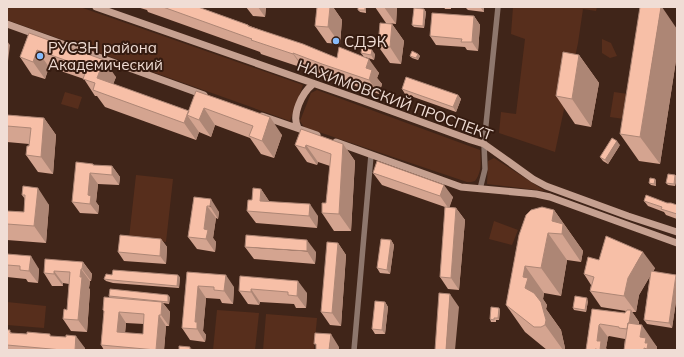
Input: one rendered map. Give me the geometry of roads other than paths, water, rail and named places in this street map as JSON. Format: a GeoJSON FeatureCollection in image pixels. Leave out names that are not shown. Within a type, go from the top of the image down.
{"type":"FeatureCollection","features":[{"type":"Feature","properties":{"kind":"main road","name":"НАХИМОВСКИЙ ПРОСПЕКТ"},"geometry":{"type":"LineString","coordinates":[[96,7],[484,144],[533,179],[546,186],[677,232]]}},
{"type":"Feature","properties":{"kind":"main road"},"geometry":{"type":"LineString","coordinates":[[7,24],[214,98]]}},
{"type":"Feature","properties":{"kind":"main road"},"geometry":{"type":"LineString","coordinates":[[298,128],[295,121],[299,104],[307,89],[313,84]]}},
{"type":"Feature","properties":{"kind":"main road"},"geometry":{"type":"LineString","coordinates":[[254,113],[461,187],[536,194],[550,197],[677,243]]}},
{"type":"Feature","properties":{"kind":"street"},"geometry":{"type":"LineString","coordinates":[[480,189],[486,170],[484,144],[498,7]]}},
{"type":"Feature","properties":{"kind":"street"},"geometry":{"type":"LineString","coordinates":[[354,350],[371,155]]}},
{"type":"Feature","properties":{"kind":"place","name":"СДЭК"},"geometry":{"type":"Point","coordinates":[336,41]}},
{"type":"Feature","properties":{"kind":"place","name":"РУСЗН района Академический"},"geometry":{"type":"Point","coordinates":[40,56]}}]}
